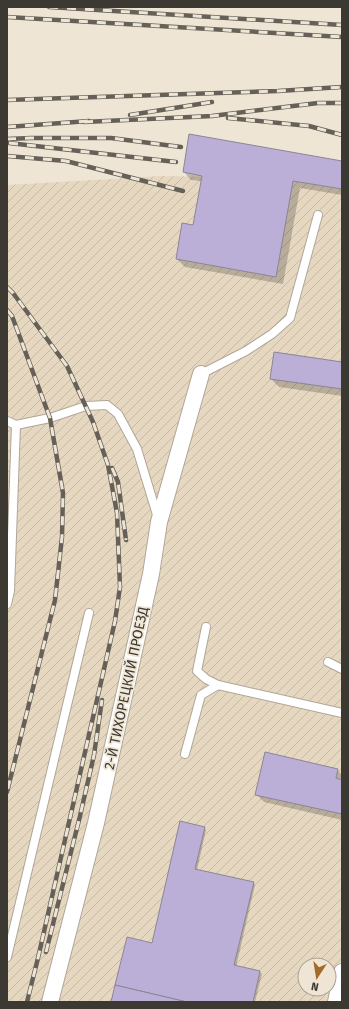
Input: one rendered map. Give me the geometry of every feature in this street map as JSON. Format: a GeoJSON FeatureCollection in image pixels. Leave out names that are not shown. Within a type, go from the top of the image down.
{"type":"FeatureCollection","features":[{"type":"Feature","properties":{"kind":"street","name":"2-Й ТИХОРЕЦКИЙ ПРОЕЗД"},"geometry":{"type":"LineString","coordinates":[[50,1002],[96,823],[151,574],[159,522],[201,374]]}},
{"type":"Feature","properties":{"kind":"street"},"geometry":{"type":"LineString","coordinates":[[336,1002],[342,972]]}},
{"type":"Feature","properties":{"kind":"lane"},"geometry":{"type":"LineString","coordinates":[[201,374],[246,351],[272,334],[290,318],[318,215]]}},
{"type":"Feature","properties":{"kind":"lane"},"geometry":{"type":"LineString","coordinates":[[7,421],[16,425],[50,418],[86,406],[107,405],[118,414],[137,449],[159,522]]}},
{"type":"Feature","properties":{"kind":"lane"},"geometry":{"type":"LineString","coordinates":[[7,604],[10,591],[16,425]]}},
{"type":"Feature","properties":{"kind":"lane"},"geometry":{"type":"LineString","coordinates":[[7,957],[89,613]]}},
{"type":"Feature","properties":{"kind":"lane"},"geometry":{"type":"LineString","coordinates":[[206,627],[196,671],[206,679],[218,685],[342,712]]}},
{"type":"Feature","properties":{"kind":"lane"},"geometry":{"type":"LineString","coordinates":[[328,662],[342,669]]}},
{"type":"Feature","properties":{"kind":"lane"},"geometry":{"type":"LineString","coordinates":[[185,754],[201,695],[218,685]]}},
{"type":"Feature","properties":{"kind":"shaded area"},"geometry":{"type":"Polygon","coordinates":[[[162,176],[342,179],[342,1002],[7,1002],[7,185],[162,176]]]}},
{"type":"Feature","properties":{"kind":"building"},"geometry":{"type":"Polygon","coordinates":[[[189,134],[342,161],[342,189],[293,181],[276,277],[176,259],[182,223],[193,225],[202,176],[183,172],[189,134]]]}},
{"type":"Feature","properties":{"kind":"building"},"geometry":{"type":"Polygon","coordinates":[[[274,352],[342,362],[342,389],[270,379],[274,352]]]}},
{"type":"Feature","properties":{"kind":"building"},"geometry":{"type":"Polygon","coordinates":[[[265,752],[338,769],[336,778],[342,780],[342,814],[255,795],[265,752]]]}},
{"type":"Feature","properties":{"kind":"building"},"geometry":{"type":"Polygon","coordinates":[[[180,821],[205,827],[195,869],[254,882],[234,965],[260,971],[253,1002],[187,1002],[115,985],[127,937],[152,943],[180,821]]]}},
{"type":"Feature","properties":{"kind":"building"},"geometry":{"type":"Polygon","coordinates":[[[115,985],[187,1002],[111,1002],[115,985]]]}},
{"type":"Feature","properties":{"kind":"railway"},"geometry":{"type":"LineString","coordinates":[[49,7],[342,25]]}},
{"type":"Feature","properties":{"kind":"railway"},"geometry":{"type":"LineString","coordinates":[[7,17],[342,37]]}},
{"type":"Feature","properties":{"kind":"railway"},"geometry":{"type":"LineString","coordinates":[[7,100],[278,91],[342,87]]}},
{"type":"Feature","properties":{"kind":"railway"},"geometry":{"type":"LineString","coordinates":[[130,115],[212,102]]}},
{"type":"Feature","properties":{"kind":"railway"},"geometry":{"type":"LineString","coordinates":[[84,122],[212,116],[318,103],[342,103]]}},
{"type":"Feature","properties":{"kind":"railway"},"geometry":{"type":"LineString","coordinates":[[228,118],[309,126],[342,135]]}},
{"type":"Feature","properties":{"kind":"railway"},"geometry":{"type":"LineString","coordinates":[[7,127],[89,121]]}},
{"type":"Feature","properties":{"kind":"railway"},"geometry":{"type":"LineString","coordinates":[[7,139],[111,138],[181,147]]}},
{"type":"Feature","properties":{"kind":"railway"},"geometry":{"type":"LineString","coordinates":[[9,143],[176,162]]}},
{"type":"Feature","properties":{"kind":"railway"},"geometry":{"type":"LineString","coordinates":[[7,156],[66,161],[183,191]]}},
{"type":"Feature","properties":{"kind":"railway"},"geometry":{"type":"LineString","coordinates":[[7,287],[67,366],[93,422],[108,465],[117,513],[120,587],[115,621],[27,1002]]}},
{"type":"Feature","properties":{"kind":"railway"},"geometry":{"type":"LineString","coordinates":[[7,310],[12,316],[50,418],[63,493],[62,537],[55,600],[7,792]]}},
{"type":"Feature","properties":{"kind":"railway"},"geometry":{"type":"LineString","coordinates":[[112,468],[118,482],[126,540]]}},
{"type":"Feature","properties":{"kind":"railway"},"geometry":{"type":"LineString","coordinates":[[46,952],[94,755],[102,700]]}}]}
